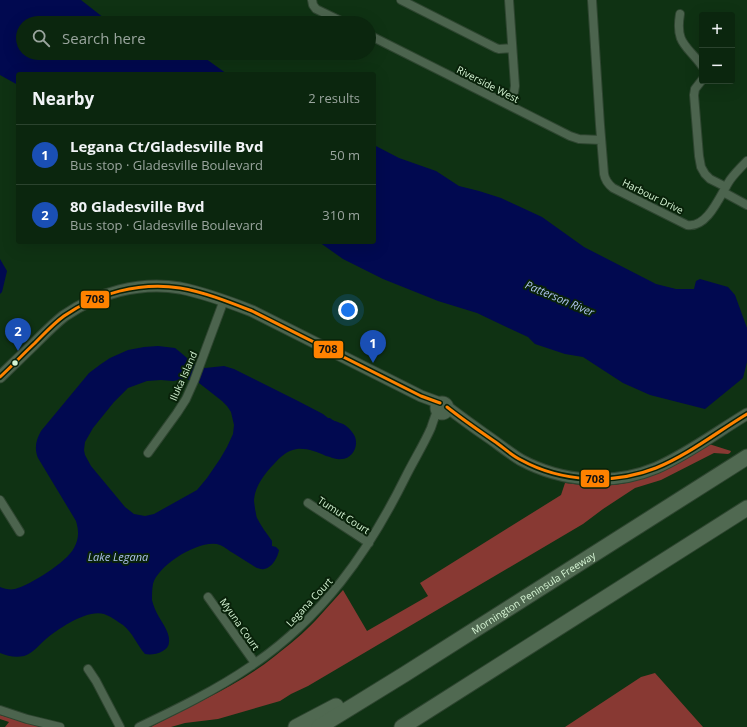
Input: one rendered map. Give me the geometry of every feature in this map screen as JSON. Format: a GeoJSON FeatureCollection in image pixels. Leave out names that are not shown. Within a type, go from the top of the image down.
{"type":"FeatureCollection","features":[{"type":"Feature","properties":{"kind":"highway","name":"Mornington Peninsula Freeway"},"geometry":{"type":"LineString","coordinates":[[319,727],[747,457]]}},
{"type":"Feature","properties":{"kind":"highway"},"geometry":{"type":"LineString","coordinates":[[402,727],[411,723],[747,508]]}},
{"type":"Feature","properties":{"kind":"highway"},"geometry":{"type":"LineString","coordinates":[[296,727],[372,686],[405,674]]}},
{"type":"Feature","properties":{"kind":"main road"},"geometry":{"type":"LineString","coordinates":[[0,377],[45,333],[64,317],[89,302],[112,293],[144,287],[164,287],[180,288],[224,300],[271,320],[421,396],[426,402],[462,419],[514,456],[542,470],[560,475],[591,480],[621,478],[638,474],[655,468],[692,449],[747,414]]}},
{"type":"Feature","properties":{"kind":"street"},"geometry":{"type":"LineString","coordinates":[[312,0],[316,9],[330,16]]}},
{"type":"Feature","properties":{"kind":"street"},"geometry":{"type":"LineString","coordinates":[[401,0],[496,48],[512,48]]}},
{"type":"Feature","properties":{"kind":"street"},"geometry":{"type":"LineString","coordinates":[[509,0],[515,89],[509,105]]}},
{"type":"Feature","properties":{"kind":"street","name":"Harbour Drive"},"geometry":{"type":"LineString","coordinates":[[592,0],[601,140],[605,178],[609,185],[687,225],[692,225],[697,224],[706,218],[714,209],[724,190],[738,170],[747,161]]}},
{"type":"Feature","properties":{"kind":"street"},"geometry":{"type":"LineString","coordinates":[[680,14],[678,28],[680,38],[699,62]]}},
{"type":"Feature","properties":{"kind":"street","name":"Riverside West"},"geometry":{"type":"LineString","coordinates":[[376,38],[573,137],[584,140],[601,140]]}},
{"type":"Feature","properties":{"kind":"street"},"geometry":{"type":"LineString","coordinates":[[699,84],[695,89],[694,95],[701,167],[710,180],[747,205]]}},
{"type":"Feature","properties":{"kind":"street","name":"Iluka Island"},"geometry":{"type":"LineString","coordinates":[[148,453],[186,400],[224,300]]}},
{"type":"Feature","properties":{"kind":"street","name":"Legana Court"},"geometry":{"type":"LineString","coordinates":[[139,727],[225,683],[255,663],[290,636],[322,605],[341,583],[369,543],[390,508],[441,409]]}},
{"type":"Feature","properties":{"kind":"street"},"geometry":{"type":"LineString","coordinates":[[0,500],[20,532]]}},
{"type":"Feature","properties":{"kind":"street","name":"Tumut Court"},"geometry":{"type":"LineString","coordinates":[[308,503],[369,543]]}},
{"type":"Feature","properties":{"kind":"street","name":"Myuna Court"},"geometry":{"type":"LineString","coordinates":[[208,597],[255,663]]}},
{"type":"Feature","properties":{"kind":"street"},"geometry":{"type":"LineString","coordinates":[[88,668],[120,727]]}},
{"type":"Feature","properties":{"kind":"street"},"geometry":{"type":"LineString","coordinates":[[0,710],[27,719],[60,727]]}},
{"type":"Feature","properties":{"kind":"shaded area"},"geometry":{"type":"Polygon","coordinates":[[[709,444],[731,451],[728,454],[714,453],[661,480],[635,488],[583,524],[280,701],[218,719],[185,723],[171,727],[151,727],[231,686],[261,667],[286,648],[306,630],[343,590],[367,631],[428,596],[420,583],[561,495],[565,483],[606,485],[632,482],[655,474],[709,444]]]}},
{"type":"Feature","properties":{"kind":"shaded area"},"geometry":{"type":"Polygon","coordinates":[[[655,673],[703,727],[565,727],[641,677],[655,673]]]}},
{"type":"Feature","properties":{"kind":"shaded area"},"geometry":{"type":"Polygon","coordinates":[[[0,715],[41,727],[5,727],[9,722],[0,719],[0,715]]]}},
{"type":"Feature","properties":{"kind":"water"},"geometry":{"type":"Polygon","coordinates":[[[0,0],[81,0],[101,16],[16,16],[16,60],[208,60],[224,72],[16,72],[16,84],[0,75],[0,0]]]}},
{"type":"Feature","properties":{"kind":"water","name":"Patterson River"},"geometry":{"type":"Polygon","coordinates":[[[376,146],[399,158],[436,171],[459,186],[501,198],[542,217],[584,247],[656,284],[676,289],[694,289],[696,281],[700,279],[728,287],[735,295],[747,328],[747,362],[743,378],[705,409],[650,395],[623,383],[583,357],[565,354],[535,344],[528,337],[477,313],[438,301],[383,279],[343,259],[322,244],[376,244],[376,146]]]}},
{"type":"Feature","properties":{"kind":"water"},"geometry":{"type":"Polygon","coordinates":[[[0,259],[7,271],[2,292],[0,294],[0,259]]]}},
{"type":"Feature","properties":{"kind":"water","name":"Lake Legana"},"geometry":{"type":"Polygon","coordinates":[[[158,346],[175,348],[194,364],[205,368],[224,366],[234,369],[323,414],[328,418],[345,425],[355,436],[355,449],[353,453],[346,458],[339,459],[301,449],[287,452],[264,476],[256,490],[254,501],[257,518],[272,541],[272,546],[279,550],[276,559],[270,567],[263,569],[257,568],[222,546],[212,544],[202,545],[192,549],[171,561],[163,569],[153,584],[152,600],[166,629],[169,639],[168,645],[164,651],[156,654],[145,654],[130,632],[123,625],[104,614],[97,613],[81,617],[65,625],[27,655],[18,657],[0,653],[0,587],[15,589],[22,587],[48,572],[70,554],[76,545],[78,538],[76,521],[38,458],[36,447],[39,434],[89,373],[110,358],[128,350],[158,346]],[[185,379],[173,381],[161,380],[147,381],[128,388],[114,402],[93,428],[85,442],[85,455],[91,466],[125,507],[134,514],[145,516],[154,514],[197,490],[207,478],[227,447],[233,434],[234,425],[231,412],[222,401],[199,383],[185,379]]]}},
{"type":"Feature","properties":{"kind":"transit line","name":"708"},"geometry":{"type":"LineString","coordinates":[[0,377],[56,322],[77,308],[90,301],[119,291],[134,288],[165,287],[180,288],[198,292],[252,311],[421,396],[440,403]]}},
{"type":"Feature","properties":{"kind":"transit line","name":"708"},"geometry":{"type":"LineString","coordinates":[[447,407],[521,460],[553,473],[587,479],[622,477],[656,468],[680,457],[747,414]]}},
{"type":"Feature","properties":{"kind":"place","name":"80 Gladesville Bvd"},"geometry":{"type":"Point","coordinates":[18,351]}},
{"type":"Feature","properties":{"kind":"place","name":"Legana Ct/Gladesville Bvd"},"geometry":{"type":"Point","coordinates":[373,363]}}]}
